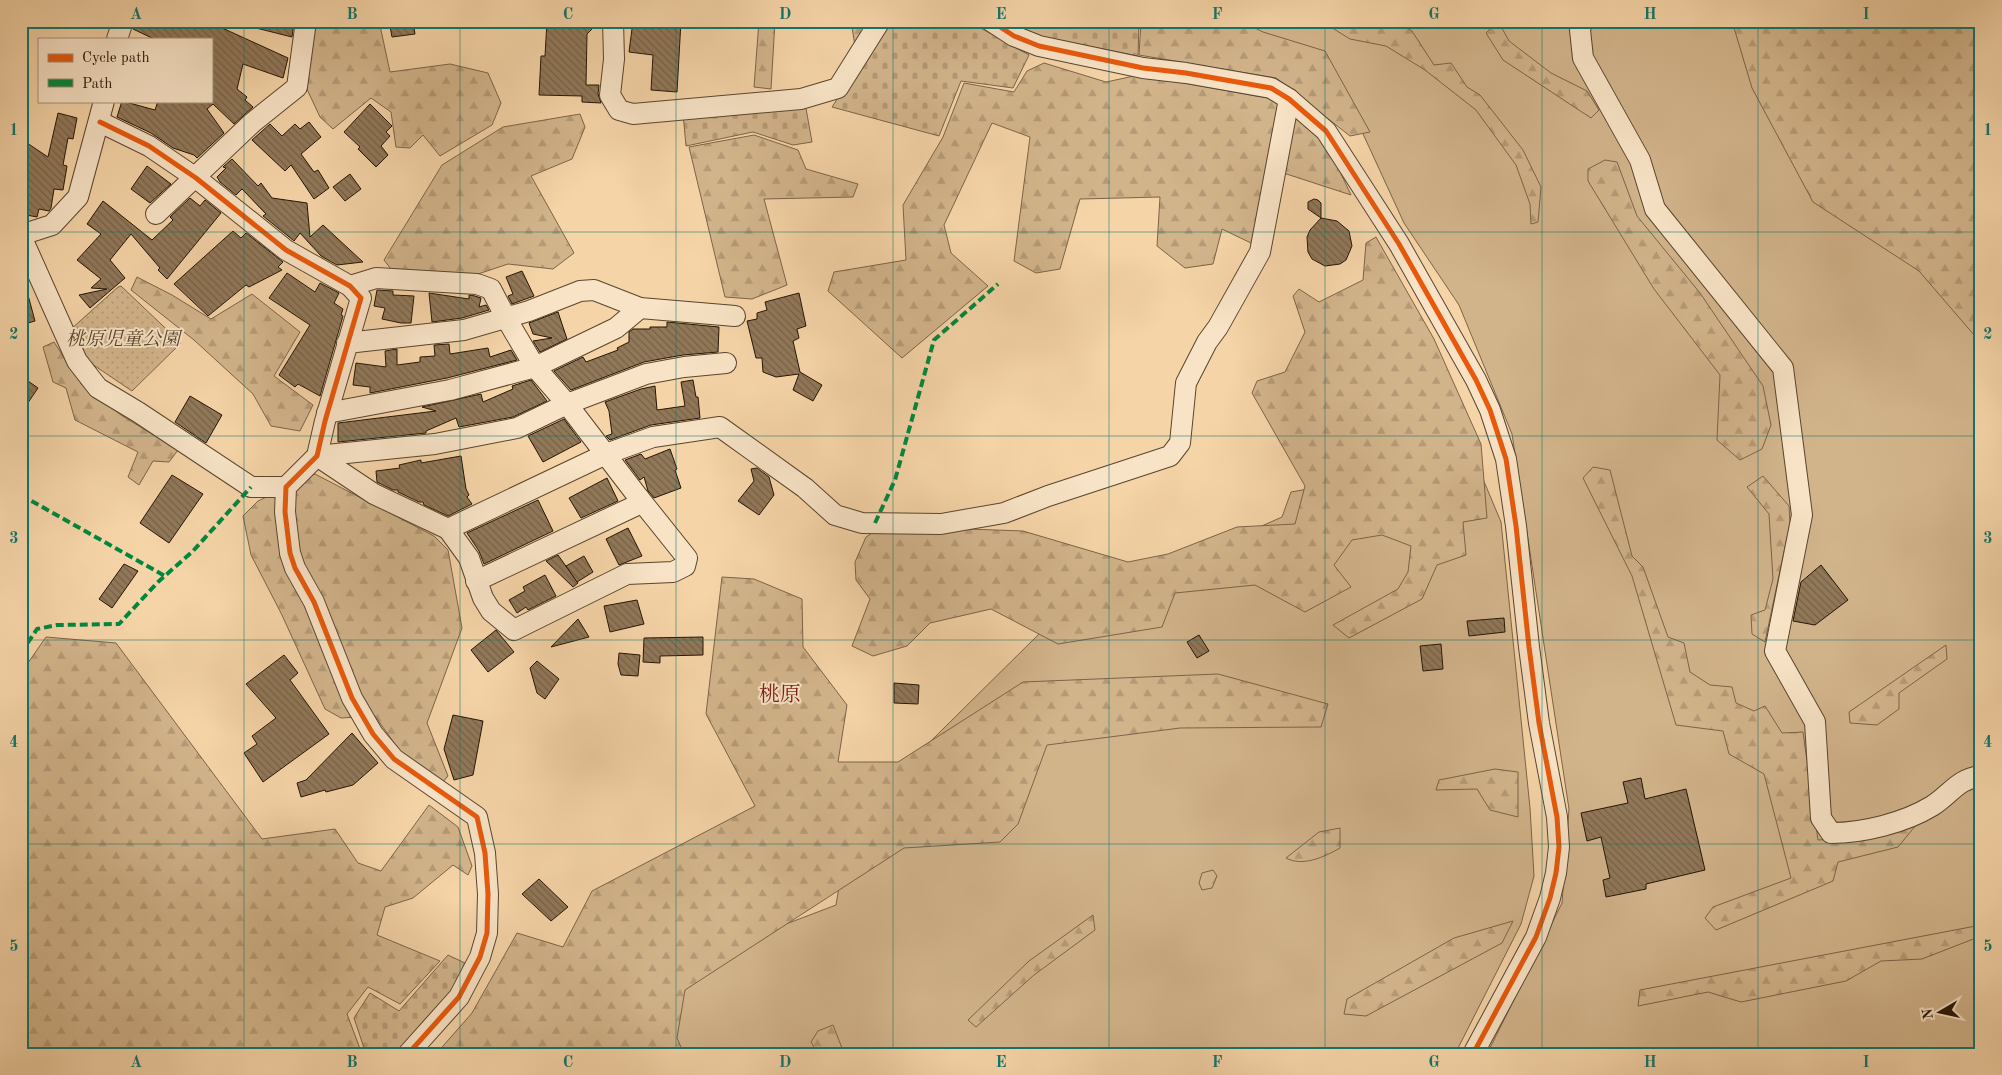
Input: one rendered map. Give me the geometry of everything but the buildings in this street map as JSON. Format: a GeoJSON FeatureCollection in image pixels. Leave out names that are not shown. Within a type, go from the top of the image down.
{"type":"FeatureCollection","features":[{"type":"Feature","properties":{"kind":"street"},"geometry":{"type":"LineString","coordinates":[[117,38],[123,21]]}},
{"type":"Feature","properties":{"kind":"street"},"geometry":{"type":"LineString","coordinates":[[156,214],[252,123],[297,87],[306,21]]}},
{"type":"Feature","properties":{"kind":"street"},"geometry":{"type":"LineString","coordinates":[[613,21],[614,58],[610,95],[619,110],[633,114],[801,99],[838,88],[880,21]]}},
{"type":"Feature","properties":{"kind":"street"},"geometry":{"type":"LineString","coordinates":[[991,21],[1014,36],[1039,46],[1134,66],[1271,88],[1289,99],[1326,131],[1359,180],[1399,244],[1476,380],[1490,410],[1506,459],[1516,526],[1539,723],[1557,817],[1559,847],[1556,873],[1550,898],[1536,937],[1473,1054]]}},
{"type":"Feature","properties":{"kind":"street"},"geometry":{"type":"LineString","coordinates":[[1582,21],[1580,30],[1583,58],[1640,160],[1655,209],[1784,368],[1802,515],[1775,651],[1815,722],[1821,818],[1831,833],[1849,833],[1894,822],[1932,806],[1968,777],[1981,776]]}},
{"type":"Feature","properties":{"kind":"street"},"geometry":{"type":"LineString","coordinates":[[448,529],[606,454],[653,438],[720,427],[805,488],[835,515],[862,523],[941,524],[1004,513],[1048,496],[1170,456],[1180,443],[1186,383],[1207,342],[1218,327],[1260,252],[1289,99]]}},
{"type":"Feature","properties":{"kind":"street"},"geometry":{"type":"LineString","coordinates":[[104,102],[100,122],[78,197],[52,225],[21,235],[77,361],[98,388],[138,412],[251,487],[286,487]]}},
{"type":"Feature","properties":{"kind":"street"},"geometry":{"type":"LineString","coordinates":[[100,122],[148,146],[196,178],[286,250],[350,286],[361,298],[327,413],[317,456],[286,487],[285,512],[290,553],[295,568],[314,602],[352,698],[373,734],[394,759],[477,817],[483,844],[488,894],[487,933],[480,957],[459,997],[408,1054]]}},
{"type":"Feature","properties":{"kind":"street"},"geometry":{"type":"LineString","coordinates":[[317,456],[374,494],[448,529],[469,558],[483,598],[491,611],[514,630],[627,574],[673,572],[685,566],[687,558],[638,498],[567,404],[535,367],[491,289],[477,284],[376,278],[350,286]]}},
{"type":"Feature","properties":{"kind":"street"},"geometry":{"type":"LineString","coordinates":[[347,343],[464,330],[530,311],[580,291],[594,290],[640,308],[735,316]]}},
{"type":"Feature","properties":{"kind":"street"},"geometry":{"type":"LineString","coordinates":[[327,413],[450,390],[535,367],[616,328],[640,308]]}},
{"type":"Feature","properties":{"kind":"street"},"geometry":{"type":"LineString","coordinates":[[317,456],[435,444],[517,428],[567,404],[646,374],[684,367],[726,363]]}},
{"type":"Feature","properties":{"kind":"street"},"geometry":{"type":"LineString","coordinates":[[476,581],[635,506],[638,498]]}},
{"type":"Feature","properties":{"kind":"green space"},"geometry":{"type":"Polygon","coordinates":[[[316,21],[379,21],[390,72],[450,64],[488,73],[501,103],[492,125],[440,156],[423,135],[410,148],[396,147],[391,112],[371,98],[333,129],[320,117],[305,85],[316,21]]]}},
{"type":"Feature","properties":{"kind":"green space"},"geometry":{"type":"Polygon","coordinates":[[[759,21],[775,21],[771,89],[754,87],[759,21]]]}},
{"type":"Feature","properties":{"kind":"green space"},"geometry":{"type":"Polygon","coordinates":[[[851,21],[870,21],[855,46],[851,21]]]}},
{"type":"Feature","properties":{"kind":"green space"},"geometry":{"type":"Polygon","coordinates":[[[888,21],[973,21],[977,26],[1029,55],[1013,88],[961,81],[939,136],[832,107],[888,21]]]}},
{"type":"Feature","properties":{"kind":"green space"},"geometry":{"type":"Polygon","coordinates":[[[1009,21],[1139,21],[1138,56],[1038,36],[1009,21]]]}},
{"type":"Feature","properties":{"kind":"green space"},"geometry":{"type":"Polygon","coordinates":[[[1141,21],[1241,21],[1263,32],[1325,51],[1370,132],[1350,136],[1276,78],[1139,55],[1141,21]]]}},
{"type":"Feature","properties":{"kind":"green space"},"geometry":{"type":"Polygon","coordinates":[[[1237,21],[1981,21],[1981,1054],[1487,1054],[1562,903],[1569,809],[1512,434],[1459,305],[1404,223],[1358,123],[1237,21]]]}},
{"type":"Feature","properties":{"kind":"green space"},"geometry":{"type":"Polygon","coordinates":[[[1321,21],[1404,21],[1400,24],[1412,31],[1434,65],[1451,63],[1467,87],[1480,95],[1523,150],[1541,187],[1538,222],[1531,224],[1530,204],[1516,165],[1476,110],[1425,70],[1386,46],[1350,39],[1321,21]]]}},
{"type":"Feature","properties":{"kind":"green space"},"geometry":{"type":"Polygon","coordinates":[[[1498,21],[1509,41],[1551,73],[1587,91],[1599,110],[1591,118],[1503,60],[1486,33],[1498,21]]]}},
{"type":"Feature","properties":{"kind":"green space"},"geometry":{"type":"Polygon","coordinates":[[[1732,21],[1981,21],[1981,343],[1919,271],[1813,202],[1752,88],[1732,21]]]}},
{"type":"Feature","properties":{"kind":"green space"},"geometry":{"type":"Polygon","coordinates":[[[1044,63],[1106,82],[1139,75],[1273,99],[1328,146],[1351,195],[1268,168],[1253,244],[1222,229],[1213,264],[1185,268],[1157,246],[1160,197],[1080,199],[1060,269],[1036,273],[1014,261],[1030,137],[992,123],[944,225],[951,253],[988,286],[902,358],[828,291],[834,272],[906,260],[903,205],[943,137],[964,83],[1014,92],[1027,71],[1044,63]]]}},
{"type":"Feature","properties":{"kind":"green space"},"geometry":{"type":"Polygon","coordinates":[[[805,103],[812,142],[793,145],[753,132],[686,146],[683,113],[805,103]]]}},
{"type":"Feature","properties":{"kind":"green space"},"geometry":{"type":"Polygon","coordinates":[[[580,114],[585,127],[572,159],[531,176],[574,253],[553,269],[508,264],[472,276],[394,273],[384,260],[442,165],[503,127],[580,114]]]}},
{"type":"Feature","properties":{"kind":"green space"},"geometry":{"type":"Polygon","coordinates":[[[754,135],[798,150],[806,169],[858,184],[853,197],[764,199],[787,285],[752,299],[725,297],[689,147],[754,135]]]}},
{"type":"Feature","properties":{"kind":"green space"},"geometry":{"type":"Polygon","coordinates":[[[1605,160],[1617,162],[1637,216],[1700,293],[1763,386],[1771,425],[1762,449],[1740,460],[1717,440],[1720,375],[1654,289],[1588,181],[1588,169],[1605,160]]]}},
{"type":"Feature","properties":{"kind":"green space"},"geometry":{"type":"Polygon","coordinates":[[[1376,237],[1434,339],[1481,444],[1487,518],[1463,522],[1466,555],[1437,565],[1422,599],[1349,638],[1333,625],[1398,589],[1408,572],[1411,546],[1382,535],[1352,540],[1334,565],[1351,587],[1305,612],[1255,585],[1175,593],[1162,627],[1058,644],[991,609],[930,623],[907,646],[873,656],[852,646],[870,599],[856,580],[855,562],[866,537],[883,526],[1023,531],[1128,562],[1168,554],[1237,527],[1295,524],[1305,486],[1252,393],[1257,381],[1285,372],[1305,332],[1293,296],[1299,289],[1319,302],[1363,280],[1366,243],[1376,237]]]}},
{"type":"Feature","properties":{"kind":"green space"},"geometry":{"type":"Polygon","coordinates":[[[137,277],[172,295],[211,319],[252,294],[300,332],[274,376],[313,405],[300,431],[271,426],[253,394],[194,340],[131,290],[137,277]]]}},
{"type":"Feature","properties":{"kind":"green space","name":"桃原児童公園"},"geometry":{"type":"Polygon","coordinates":[[[121,286],[181,343],[132,391],[89,362],[70,330],[121,286]]]}},
{"type":"Feature","properties":{"kind":"green space"},"geometry":{"type":"Polygon","coordinates":[[[54,342],[82,385],[121,415],[178,450],[169,462],[153,461],[139,485],[128,477],[138,452],[75,420],[66,388],[53,382],[43,347],[54,342]]]}},
{"type":"Feature","properties":{"kind":"green space"},"geometry":{"type":"Polygon","coordinates":[[[1475,460],[1501,522],[1530,808],[1534,876],[1521,924],[1455,1054],[665,1054],[659,1000],[707,954],[836,905],[850,821],[1041,632],[1228,541],[1282,517],[1291,492],[1475,460]]]}},
{"type":"Feature","properties":{"kind":"green space"},"geometry":{"type":"Polygon","coordinates":[[[1593,467],[1610,470],[1632,556],[1643,567],[1668,637],[1684,643],[1690,672],[1710,685],[1732,687],[1736,703],[1754,711],[1765,706],[1782,733],[1803,732],[1818,840],[1853,838],[1904,824],[1916,825],[1898,847],[1838,862],[1833,881],[1716,930],[1705,918],[1713,907],[1791,878],[1764,774],[1729,754],[1723,731],[1676,725],[1632,576],[1583,478],[1593,467]]]}},
{"type":"Feature","properties":{"kind":"green space"},"geometry":{"type":"Polygon","coordinates":[[[315,474],[434,536],[448,550],[462,628],[427,723],[448,776],[442,783],[402,754],[375,716],[341,718],[325,709],[281,613],[251,555],[243,516],[258,501],[315,474]]]}},
{"type":"Feature","properties":{"kind":"green space"},"geometry":{"type":"Polygon","coordinates":[[[1763,476],[1789,506],[1790,523],[1765,642],[1752,634],[1751,615],[1765,610],[1773,579],[1769,514],[1747,487],[1763,476]]]}},
{"type":"Feature","properties":{"kind":"green space"},"geometry":{"type":"Polygon","coordinates":[[[722,577],[754,579],[802,599],[803,647],[847,705],[838,762],[898,762],[1023,682],[1218,674],[1328,704],[1321,727],[1180,728],[1047,745],[1018,824],[1000,842],[904,848],[685,990],[677,1038],[684,1054],[436,1054],[472,1013],[517,933],[563,947],[592,891],[755,806],[706,714],[722,577]]]}},
{"type":"Feature","properties":{"kind":"green space"},"geometry":{"type":"Polygon","coordinates":[[[46,637],[116,643],[262,839],[335,829],[358,863],[381,871],[429,805],[458,827],[472,866],[468,875],[453,865],[413,898],[385,907],[377,935],[440,961],[400,1004],[368,987],[347,1014],[362,1054],[21,1054],[21,673],[46,637]]]}},
{"type":"Feature","properties":{"kind":"green space"},"geometry":{"type":"Polygon","coordinates":[[[1946,645],[1947,659],[1899,693],[1899,709],[1877,725],[1850,723],[1849,712],[1946,645]]]}},
{"type":"Feature","properties":{"kind":"green space"},"geometry":{"type":"Polygon","coordinates":[[[1495,769],[1518,772],[1518,817],[1490,810],[1477,789],[1436,790],[1439,780],[1495,769]]]}},
{"type":"Feature","properties":{"kind":"green space"},"geometry":{"type":"Polygon","coordinates":[[[1340,828],[1340,848],[1313,860],[1299,862],[1286,858],[1319,832],[1340,828]]]}},
{"type":"Feature","properties":{"kind":"green space"},"geometry":{"type":"Polygon","coordinates":[[[1213,870],[1217,876],[1212,888],[1202,890],[1199,883],[1202,873],[1213,870]]]}},
{"type":"Feature","properties":{"kind":"green space"},"geometry":{"type":"Polygon","coordinates":[[[1093,915],[1095,930],[1034,975],[976,1027],[968,1020],[1029,961],[1093,915]]]}},
{"type":"Feature","properties":{"kind":"green space"},"geometry":{"type":"Polygon","coordinates":[[[1513,921],[1502,943],[1366,1016],[1344,1014],[1347,999],[1454,938],[1513,921]]]}},
{"type":"Feature","properties":{"kind":"green space"},"geometry":{"type":"Polygon","coordinates":[[[1981,925],[1981,936],[1922,959],[1881,961],[1846,981],[1741,1002],[1708,992],[1638,1006],[1640,990],[1981,925]]]}},
{"type":"Feature","properties":{"kind":"green space"},"geometry":{"type":"Polygon","coordinates":[[[448,955],[469,965],[446,1000],[401,1054],[366,1054],[354,1018],[370,993],[399,1011],[448,955]]]}},
{"type":"Feature","properties":{"kind":"green space"},"geometry":{"type":"Polygon","coordinates":[[[833,1025],[842,1048],[853,1054],[818,1054],[811,1042],[818,1031],[833,1025]]]}},
{"type":"Feature","properties":{"kind":"marked path"},"geometry":{"type":"LineString","coordinates":[[875,523],[895,480],[934,340],[998,284]]}},
{"type":"Feature","properties":{"kind":"marked path"},"geometry":{"type":"LineString","coordinates":[[21,653],[37,629],[57,625],[119,624],[158,582],[193,551],[251,487]]}},
{"type":"Feature","properties":{"kind":"marked path"},"geometry":{"type":"LineString","coordinates":[[21,495],[165,576]]}},
{"type":"Feature","properties":{"kind":"cycle path"},"geometry":{"type":"LineString","coordinates":[[991,21],[1014,36],[1039,46],[1143,68],[1186,73],[1271,88],[1289,99],[1326,131],[1399,244],[1476,380],[1490,410],[1506,459],[1516,526],[1539,723],[1557,817],[1559,847],[1556,873],[1550,898],[1536,937],[1473,1054]]}},
{"type":"Feature","properties":{"kind":"cycle path"},"geometry":{"type":"LineString","coordinates":[[100,122],[149,146],[196,178],[286,250],[350,286],[361,298],[325,421],[317,456],[286,487],[285,512],[290,553],[295,568],[314,602],[352,698],[373,734],[394,759],[477,817],[485,853],[488,894],[487,933],[480,957],[459,997],[408,1054]]}},
{"type":"Feature","properties":{"kind":"district","name":"桃原"},"geometry":{"type":"Point","coordinates":[780,695]}}]}
